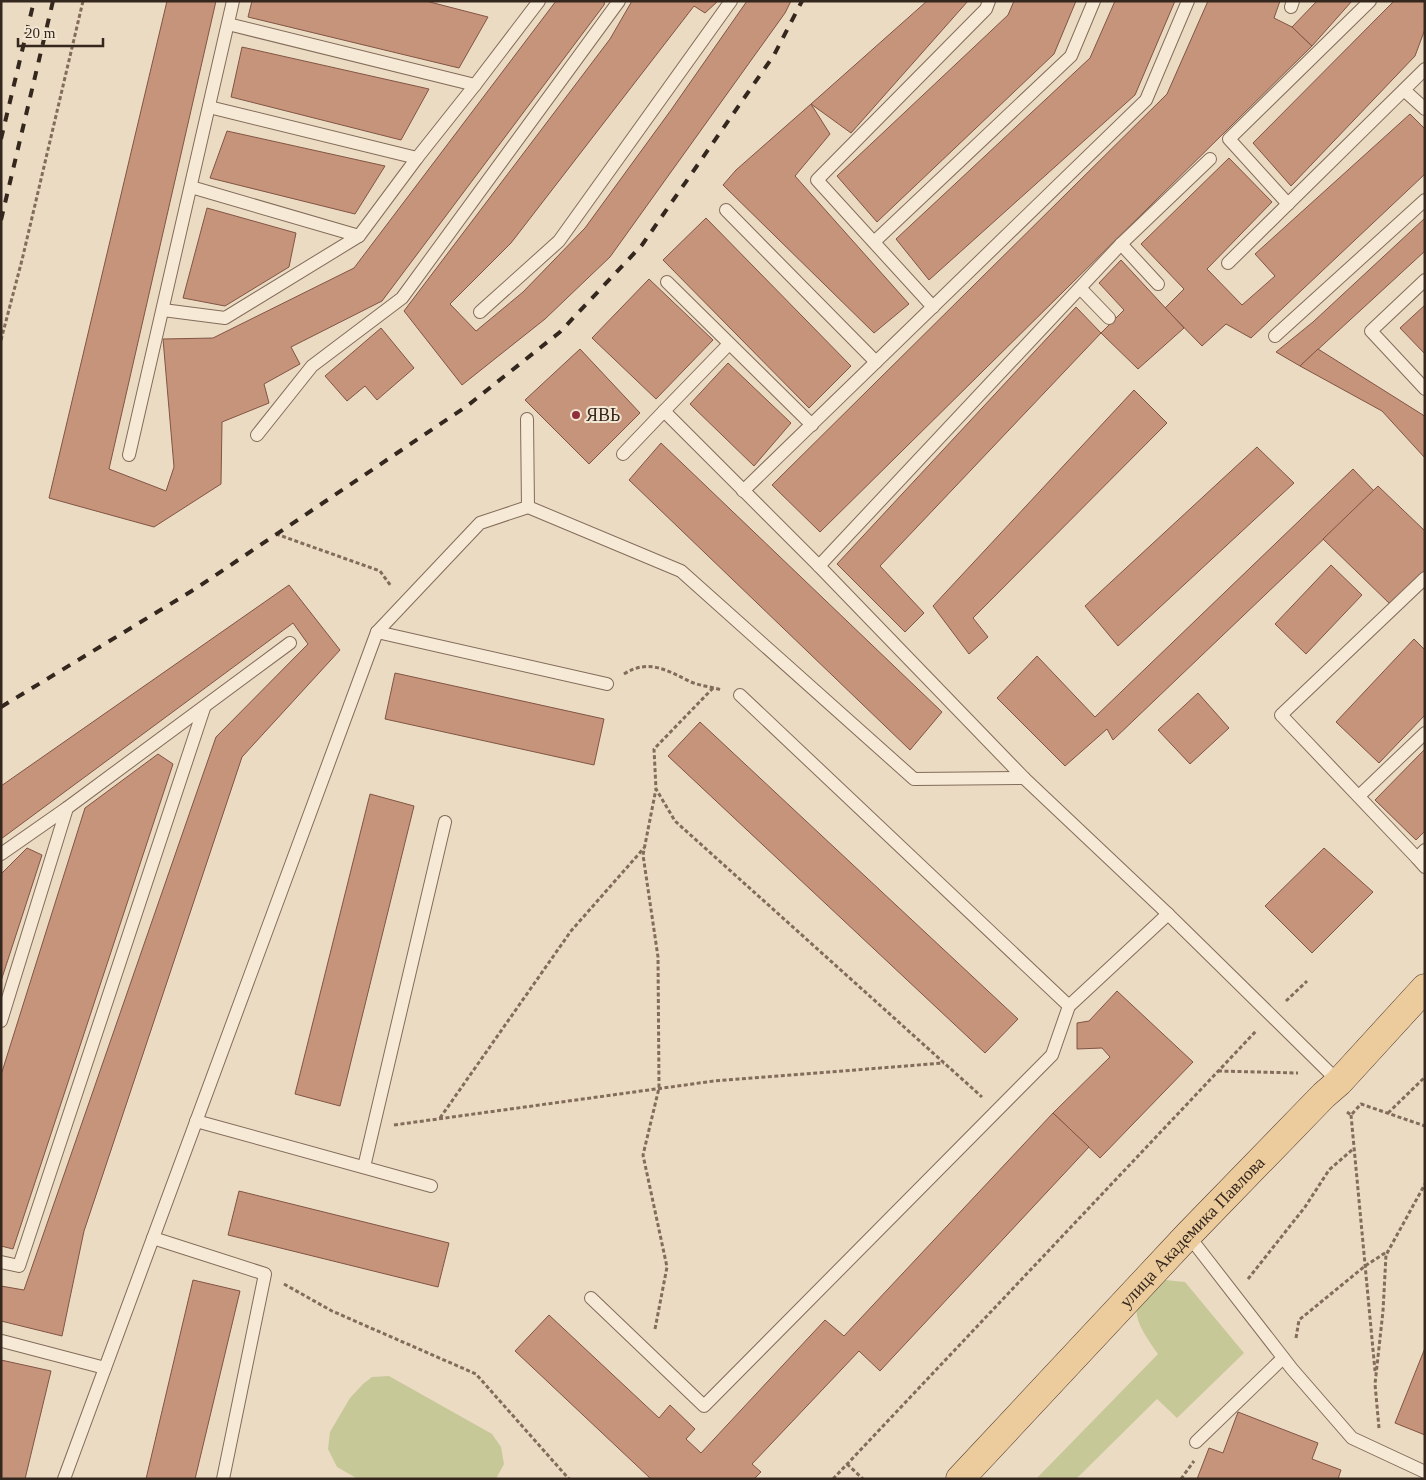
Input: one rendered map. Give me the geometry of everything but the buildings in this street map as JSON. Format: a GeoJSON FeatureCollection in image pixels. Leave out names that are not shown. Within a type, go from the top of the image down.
{"type":"FeatureCollection","features":[{"type":"Feature","properties":{"kind":"main road","name":"улица Академика Павлова"},"geometry":{"type":"LineString","coordinates":[[960,1479],[1188,1234],[1339,1082],[1425,988]]}},
{"type":"Feature","properties":{"kind":"lane"},"geometry":{"type":"LineString","coordinates":[[129,455],[233,1]]}},
{"type":"Feature","properties":{"kind":"lane"},"geometry":{"type":"LineString","coordinates":[[257,435],[312,366],[402,298],[619,1]]}},
{"type":"Feature","properties":{"kind":"lane"},"geometry":{"type":"LineString","coordinates":[[480,312],[559,241],[732,1]]}},
{"type":"Feature","properties":{"kind":"lane"},"geometry":{"type":"LineString","coordinates":[[933,307],[817,180],[986,9],[989,1]]}},
{"type":"Feature","properties":{"kind":"lane"},"geometry":{"type":"LineString","coordinates":[[874,242],[1071,56],[1094,1]]}},
{"type":"Feature","properties":{"kind":"lane"},"geometry":{"type":"LineString","coordinates":[[743,491],[1146,100],[1188,1]]}},
{"type":"Feature","properties":{"kind":"lane"},"geometry":{"type":"LineString","coordinates":[[1288,204],[1229,139],[1370,1]]}},
{"type":"Feature","properties":{"kind":"lane"},"geometry":{"type":"LineString","coordinates":[[163,310],[225,318],[359,236],[537,2]]}},
{"type":"Feature","properties":{"kind":"lane"},"geometry":{"type":"LineString","coordinates":[[228,24],[475,85]]}},
{"type":"Feature","properties":{"kind":"lane"},"geometry":{"type":"LineString","coordinates":[[1228,263],[1425,69]]}},
{"type":"Feature","properties":{"kind":"lane"},"geometry":{"type":"LineString","coordinates":[[1404,90],[1425,109]]}},
{"type":"Feature","properties":{"kind":"lane"},"geometry":{"type":"LineString","coordinates":[[209,107],[417,158]]}},
{"type":"Feature","properties":{"kind":"lane"},"geometry":{"type":"LineString","coordinates":[[818,566],[1121,244],[1210,160]]}},
{"type":"Feature","properties":{"kind":"lane"},"geometry":{"type":"LineString","coordinates":[[191,187],[359,236]]}},
{"type":"Feature","properties":{"kind":"lane"},"geometry":{"type":"LineString","coordinates":[[1275,336],[1425,200]]}},
{"type":"Feature","properties":{"kind":"lane"},"geometry":{"type":"LineString","coordinates":[[726,210],[876,362]]}},
{"type":"Feature","properties":{"kind":"lane"},"geometry":{"type":"LineString","coordinates":[[1121,244],[1158,284]]}},
{"type":"Feature","properties":{"kind":"lane"},"geometry":{"type":"LineString","coordinates":[[1425,280],[1371,331],[1425,389]]}},
{"type":"Feature","properties":{"kind":"lane"},"geometry":{"type":"LineString","coordinates":[[667,282],[812,425]]}},
{"type":"Feature","properties":{"kind":"lane"},"geometry":{"type":"LineString","coordinates":[[1080,288],[1109,318]]}},
{"type":"Feature","properties":{"kind":"lane"},"geometry":{"type":"LineString","coordinates":[[623,454],[729,344]]}},
{"type":"Feature","properties":{"kind":"lane"},"geometry":{"type":"LineString","coordinates":[[664,411],[1024,778],[1168,914],[1339,1082]]}},
{"type":"Feature","properties":{"kind":"lane"},"geometry":{"type":"LineString","coordinates":[[527,419],[528,507]]}},
{"type":"Feature","properties":{"kind":"lane"},"geometry":{"type":"LineString","coordinates":[[64,1479],[378,632],[480,523],[528,507],[681,571],[914,779],[1024,778]]}},
{"type":"Feature","properties":{"kind":"lane"},"geometry":{"type":"LineString","coordinates":[[1422,858],[1280,715],[1425,578]]}},
{"type":"Feature","properties":{"kind":"lane"},"geometry":{"type":"LineString","coordinates":[[378,632],[607,684]]}},
{"type":"Feature","properties":{"kind":"lane"},"geometry":{"type":"LineString","coordinates":[[1,854],[204,708],[290,643]]}},
{"type":"Feature","properties":{"kind":"lane"},"geometry":{"type":"LineString","coordinates":[[740,695],[1069,1006]]}},
{"type":"Feature","properties":{"kind":"lane"},"geometry":{"type":"LineString","coordinates":[[1,1262],[19,1266],[204,708]]}},
{"type":"Feature","properties":{"kind":"lane"},"geometry":{"type":"LineString","coordinates":[[1359,796],[1425,734]]}},
{"type":"Feature","properties":{"kind":"lane"},"geometry":{"type":"LineString","coordinates":[[1,1020],[67,808]]}},
{"type":"Feature","properties":{"kind":"lane"},"geometry":{"type":"LineString","coordinates":[[364,1167],[445,822]]}},
{"type":"Feature","properties":{"kind":"lane"},"geometry":{"type":"LineString","coordinates":[[591,1298],[704,1406],[1052,1055],[1069,1006],[1168,914]]}},
{"type":"Feature","properties":{"kind":"lane"},"geometry":{"type":"LineString","coordinates":[[196,1121],[432,1186]]}},
{"type":"Feature","properties":{"kind":"lane"},"geometry":{"type":"LineString","coordinates":[[1188,1234],[1283,1358],[1352,1438],[1425,1472]]}},
{"type":"Feature","properties":{"kind":"lane"},"geometry":{"type":"LineString","coordinates":[[153,1238],[265,1274],[223,1479]]}},
{"type":"Feature","properties":{"kind":"lane"},"geometry":{"type":"LineString","coordinates":[[2,1341],[105,1368]]}},
{"type":"Feature","properties":{"kind":"lane"},"geometry":{"type":"LineString","coordinates":[[1196,1442],[1283,1358]]}},
{"type":"Feature","properties":{"kind":"path"},"geometry":{"type":"LineString","coordinates":[[1,340],[22,260],[83,1]]}},
{"type":"Feature","properties":{"kind":"path"},"geometry":{"type":"LineString","coordinates":[[276,534],[380,571],[403,604]]}},
{"type":"Feature","properties":{"kind":"path"},"geometry":{"type":"LineString","coordinates":[[607,684],[633,668],[660,667],[694,683],[740,695]]}},
{"type":"Feature","properties":{"kind":"path"},"geometry":{"type":"LineString","coordinates":[[650,1354],[667,1267],[642,1156],[659,1088],[658,957],[643,855],[656,788],[654,748],[713,688]]}},
{"type":"Feature","properties":{"kind":"path"},"geometry":{"type":"LineString","coordinates":[[656,788],[675,821],[998,1110]]}},
{"type":"Feature","properties":{"kind":"path"},"geometry":{"type":"LineString","coordinates":[[440,1119],[572,931],[644,847]]}},
{"type":"Feature","properties":{"kind":"path"},"geometry":{"type":"LineString","coordinates":[[833,1479],[1270,1015],[1307,981]]}},
{"type":"Feature","properties":{"kind":"path"},"geometry":{"type":"LineString","coordinates":[[373,1128],[714,1081],[945,1063]]}},
{"type":"Feature","properties":{"kind":"path"},"geometry":{"type":"LineString","coordinates":[[1218,1071],[1302,1073]]}},
{"type":"Feature","properties":{"kind":"path"},"geometry":{"type":"LineString","coordinates":[[1388,1113],[1425,1077]]}},
{"type":"Feature","properties":{"kind":"path"},"geometry":{"type":"LineString","coordinates":[[1361,1104],[1425,1126]]}},
{"type":"Feature","properties":{"kind":"path"},"geometry":{"type":"LineString","coordinates":[[1351,1115],[1382,1451]]}},
{"type":"Feature","properties":{"kind":"path"},"geometry":{"type":"LineString","coordinates":[[1237,1298],[1252,1272],[1305,1207],[1329,1170],[1354,1149]]}},
{"type":"Feature","properties":{"kind":"path"},"geometry":{"type":"LineString","coordinates":[[1375,1379],[1383,1311],[1386,1255],[1425,1184]]}},
{"type":"Feature","properties":{"kind":"path"},"geometry":{"type":"LineString","coordinates":[[1299,1320],[1365,1266],[1388,1251]]}},
{"type":"Feature","properties":{"kind":"path"},"geometry":{"type":"LineString","coordinates":[[265,1274],[332,1311],[476,1374],[569,1479]]}},
{"type":"Feature","properties":{"kind":"path"},"geometry":{"type":"LineString","coordinates":[[847,1464],[863,1479]]}},
{"type":"Feature","properties":{"kind":"green space"},"geometry":{"type":"Polygon","coordinates":[[[1165,1280],[1185,1282],[1244,1353],[1177,1418],[1157,1399],[1076,1479],[1036,1479],[1158,1354],[1144,1332],[1137,1313],[1138,1304],[1142,1296],[1165,1280]]]}},
{"type":"Feature","properties":{"kind":"green space"},"geometry":{"type":"Polygon","coordinates":[[[389,1376],[492,1434],[501,1447],[504,1464],[496,1479],[358,1479],[337,1467],[328,1449],[330,1432],[350,1398],[363,1384],[372,1377],[389,1376]]]}},
{"type":"Feature","properties":{"kind":"railway"},"geometry":{"type":"LineString","coordinates":[[1,139],[34,1]]}},
{"type":"Feature","properties":{"kind":"railway"},"geometry":{"type":"LineString","coordinates":[[1,220],[53,1]]}},
{"type":"Feature","properties":{"kind":"railway"},"geometry":{"type":"LineString","coordinates":[[1,707],[195,589],[467,406],[560,332],[642,245],[774,55],[802,1]]}},
{"type":"Feature","properties":{"kind":"place","name":"ЯВЬ"},"geometry":{"type":"Point","coordinates":[576,415]}}]}
